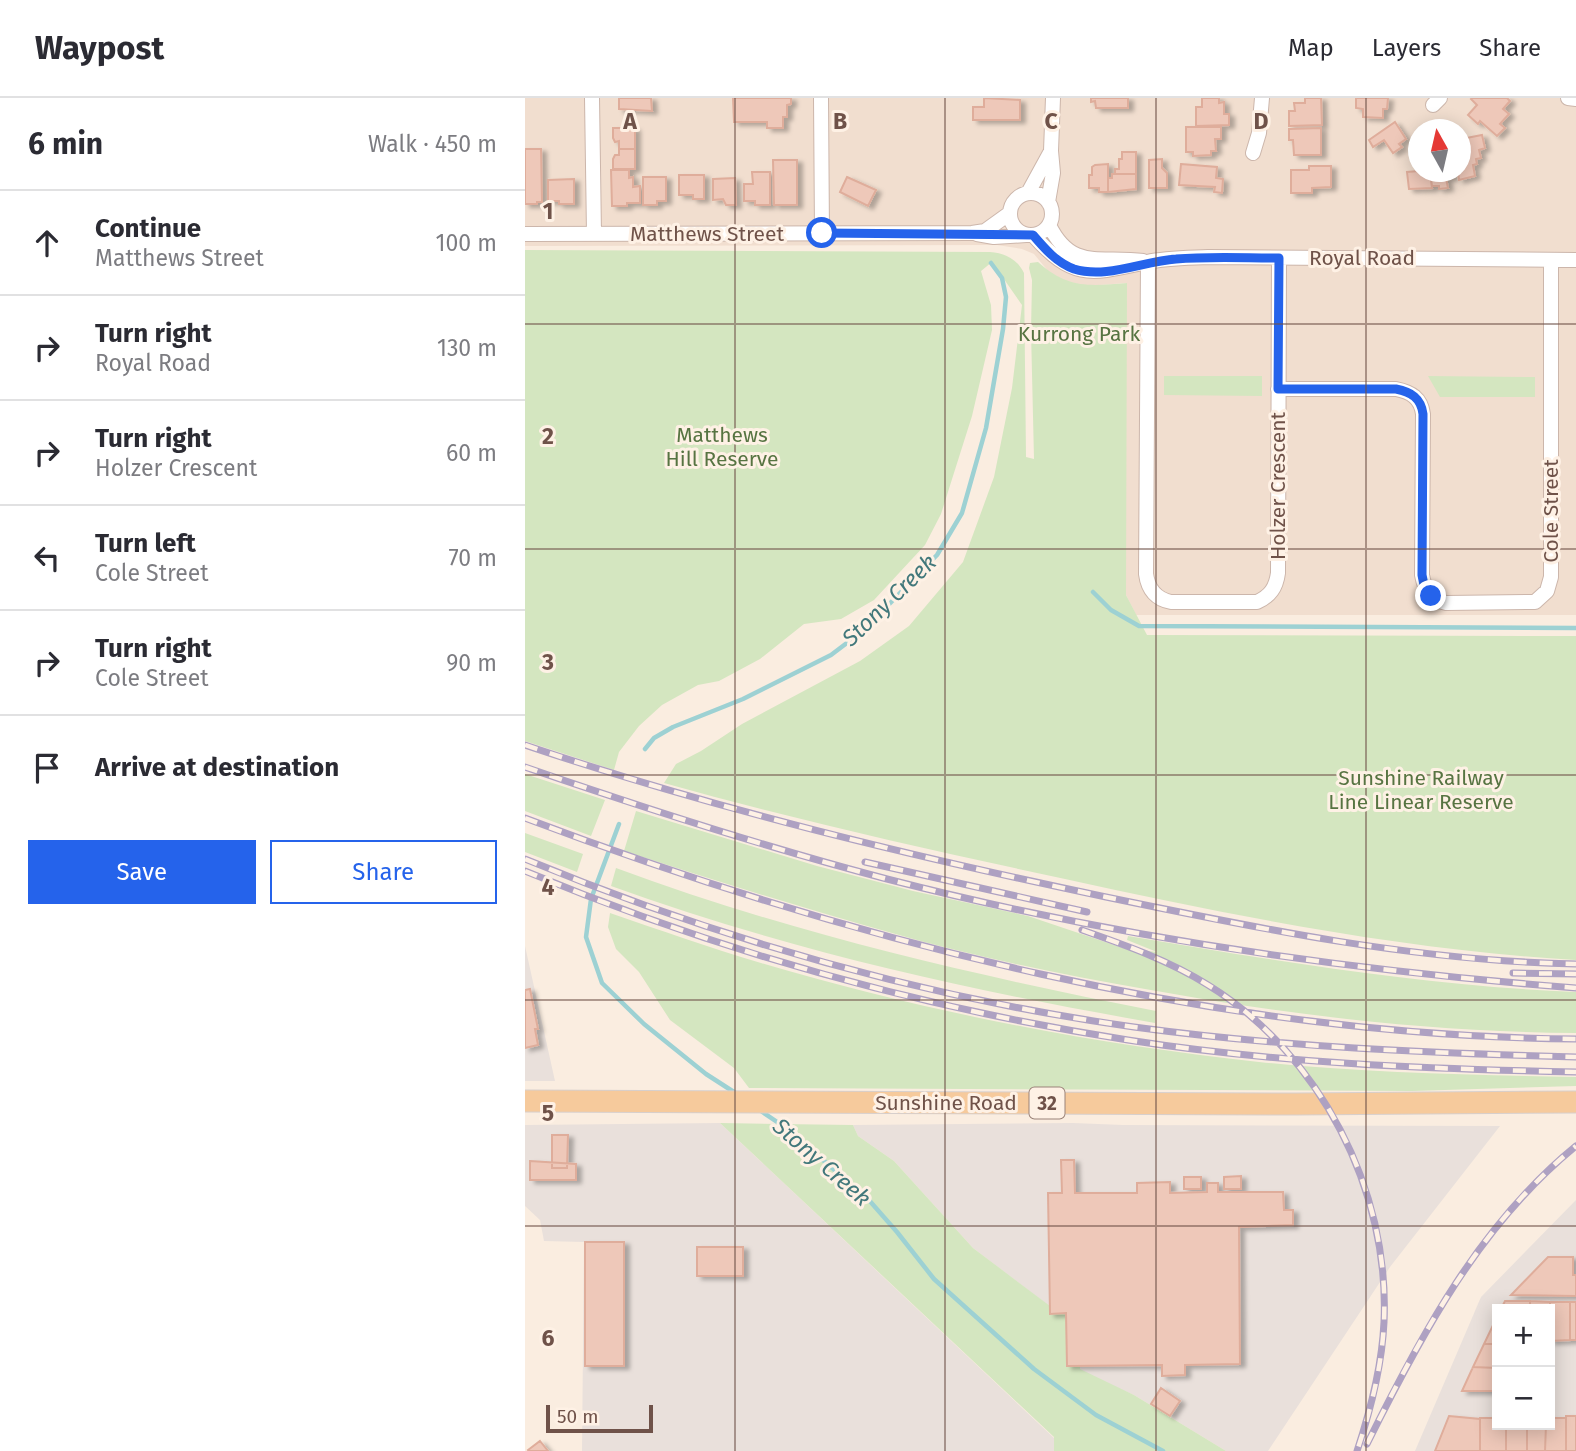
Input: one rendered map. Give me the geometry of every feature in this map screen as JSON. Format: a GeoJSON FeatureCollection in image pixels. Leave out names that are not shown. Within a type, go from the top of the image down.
{"type":"FeatureCollection","features":[{"type":"Feature","properties":{"kind":"main road","name":"Sunshine Road"},"geometry":{"type":"LineString","coordinates":[[525,1101],[1372,1104],[1576,1102]]}},
{"type":"Feature","properties":{"kind":"street"},"geometry":{"type":"LineString","coordinates":[[593,98],[594,234]]}},
{"type":"Feature","properties":{"kind":"street"},"geometry":{"type":"LineString","coordinates":[[821,98],[822,233]]}},
{"type":"Feature","properties":{"kind":"street"},"geometry":{"type":"LineString","coordinates":[[1051,151],[1028,193],[1016,200],[1010,213],[1014,227],[1029,235],[1042,232],[1049,225],[1052,213],[1048,202],[1053,173],[1053,98]]}},
{"type":"Feature","properties":{"kind":"street"},"geometry":{"type":"LineString","coordinates":[[1253,153],[1259,133],[1262,98]]}},
{"type":"Feature","properties":{"kind":"street"},"geometry":{"type":"LineString","coordinates":[[1568,98],[1576,99]]}},
{"type":"Feature","properties":{"kind":"street"},"geometry":{"type":"LineString","coordinates":[[1028,193],[1048,202]]}},
{"type":"Feature","properties":{"kind":"street","name":"Matthews Street"},"geometry":{"type":"LineString","coordinates":[[525,234],[972,233],[985,231],[1010,213]]}},
{"type":"Feature","properties":{"kind":"street","name":"Royal Road"},"geometry":{"type":"LineString","coordinates":[[1049,225],[1064,249],[1078,256],[1148,262]]}},
{"type":"Feature","properties":{"kind":"street","name":"Matthews Street"},"geometry":{"type":"LineString","coordinates":[[972,233],[994,237],[1029,235]]}},
{"type":"Feature","properties":{"kind":"street","name":"Royal Road"},"geometry":{"type":"LineString","coordinates":[[1029,235],[1054,257],[1076,269],[1096,272],[1148,262],[1207,257],[1576,260]]}},
{"type":"Feature","properties":{"kind":"street","name":"Holzer Crescent"},"geometry":{"type":"LineString","coordinates":[[1148,262],[1146,573],[1150,589],[1159,598],[1171,602],[1257,601],[1264,599],[1275,588],[1278,573],[1279,258]]}},
{"type":"Feature","properties":{"kind":"street","name":"Cole Street"},"geometry":{"type":"LineString","coordinates":[[1278,389],[1396,389],[1412,394],[1421,404],[1423,414],[1422,575],[1426,591],[1437,601],[1446,603],[1535,602],[1547,592],[1551,577],[1552,260]]}},
{"type":"Feature","properties":{"kind":"shaded area"},"geometry":{"type":"Polygon","coordinates":[[[525,98],[1576,98],[1576,615],[1136,615],[1126,595],[1126,283],[1087,286],[1064,281],[1048,271],[1034,254],[997,245],[525,246],[525,98]]]}},
{"type":"Feature","properties":{"kind":"shaded area"},"geometry":{"type":"Polygon","coordinates":[[[525,946],[555,1081],[525,1081],[525,946]]]}},
{"type":"Feature","properties":{"kind":"shaded area"},"geometry":{"type":"Polygon","coordinates":[[[720,1123],[1054,1438],[1054,1451],[582,1451],[584,1242],[544,1241],[540,1220],[525,1206],[525,1125],[720,1123]]]}},
{"type":"Feature","properties":{"kind":"shaded area"},"geometry":{"type":"Polygon","coordinates":[[[1073,1123],[1500,1126],[1390,1267],[1268,1451],[1226,1451],[1134,1395],[1067,1366],[1049,1306],[973,1248],[894,1161],[858,1136],[853,1125],[1073,1123]]]}},
{"type":"Feature","properties":{"kind":"shaded area"},"geometry":{"type":"Polygon","coordinates":[[[1576,1200],[1576,1451],[1415,1451],[1481,1297],[1576,1200]]]}},
{"type":"Feature","properties":{"kind":"green space"},"geometry":{"type":"Polygon","coordinates":[[[525,250],[990,252],[1006,255],[1018,264],[1024,273],[1026,457],[1034,459],[1030,263],[1038,262],[1059,277],[1079,284],[1127,283],[1126,595],[1147,635],[1576,636],[1576,960],[1383,940],[1255,918],[914,846],[664,783],[676,764],[742,724],[860,661],[909,626],[963,562],[994,477],[1012,388],[1022,305],[992,262],[981,271],[991,305],[992,330],[972,416],[941,514],[925,545],[874,600],[841,619],[804,624],[760,659],[719,681],[698,685],[662,705],[639,726],[619,752],[614,770],[525,741],[525,250]]]}},
{"type":"Feature","properties":{"kind":"green space"},"geometry":{"type":"Polygon","coordinates":[[[1164,376],[1262,376],[1262,396],[1164,395],[1164,376]]]}},
{"type":"Feature","properties":{"kind":"green space"},"geometry":{"type":"Polygon","coordinates":[[[1428,376],[1535,377],[1535,397],[1440,397],[1428,376]]]}},
{"type":"Feature","properties":{"kind":"green space"},"geometry":{"type":"Polygon","coordinates":[[[525,774],[605,800],[591,836],[525,811],[525,774]]]}},
{"type":"Feature","properties":{"kind":"green space"},"geometry":{"type":"Polygon","coordinates":[[[636,811],[817,866],[913,891],[1028,916],[1123,948],[1157,952],[1127,940],[1128,936],[1407,978],[1576,992],[1576,1033],[1468,1029],[1306,1014],[1145,989],[986,957],[825,914],[624,851],[636,811]]]}},
{"type":"Feature","properties":{"kind":"green space"},"geometry":{"type":"Polygon","coordinates":[[[525,833],[583,854],[577,872],[525,852],[525,833]]]}},
{"type":"Feature","properties":{"kind":"green space"},"geometry":{"type":"Polygon","coordinates":[[[616,868],[748,913],[883,950],[1019,983],[1156,1011],[1155,1023],[948,982],[746,930],[611,886],[616,868]]]}},
{"type":"Feature","properties":{"kind":"green space"},"geometry":{"type":"Polygon","coordinates":[[[610,913],[761,963],[884,996],[1008,1024],[1133,1046],[1259,1062],[1417,1073],[1576,1077],[1576,1086],[1412,1091],[749,1088],[734,1068],[670,1020],[639,972],[616,949],[608,927],[610,913]]]}},
{"type":"Feature","properties":{"kind":"green space"},"geometry":{"type":"Polygon","coordinates":[[[720,1123],[853,1125],[858,1136],[894,1161],[973,1248],[1050,1306],[1050,1313],[1066,1313],[1067,1366],[1080,1366],[1080,1369],[1134,1395],[1226,1451],[1054,1451],[1054,1437],[720,1123]]]}},
{"type":"Feature","properties":{"kind":"building"},"geometry":{"type":"Polygon","coordinates":[[[619,98],[651,98],[652,111],[619,109],[619,98]]]}},
{"type":"Feature","properties":{"kind":"building"},"geometry":{"type":"Polygon","coordinates":[[[733,98],[791,98],[791,104],[787,105],[787,117],[783,117],[783,128],[767,128],[767,122],[734,122],[733,98]]]}},
{"type":"Feature","properties":{"kind":"building"},"geometry":{"type":"Polygon","coordinates":[[[984,98],[1020,100],[1020,120],[973,120],[973,107],[984,107],[984,98]]]}},
{"type":"Feature","properties":{"kind":"building"},"geometry":{"type":"Polygon","coordinates":[[[1091,98],[1128,98],[1128,108],[1096,108],[1095,101],[1091,102],[1091,98]]]}},
{"type":"Feature","properties":{"kind":"building"},"geometry":{"type":"Polygon","coordinates":[[[1202,98],[1219,98],[1219,103],[1224,102],[1224,114],[1229,114],[1229,125],[1196,126],[1196,107],[1202,107],[1202,98]]]}},
{"type":"Feature","properties":{"kind":"building"},"geometry":{"type":"Polygon","coordinates":[[[1305,98],[1321,98],[1322,125],[1289,126],[1289,111],[1295,111],[1294,103],[1305,103],[1305,98]]]}},
{"type":"Feature","properties":{"kind":"building"},"geometry":{"type":"Polygon","coordinates":[[[1356,98],[1388,98],[1387,109],[1383,109],[1383,118],[1363,117],[1363,109],[1356,108],[1356,98]]]}},
{"type":"Feature","properties":{"kind":"building"},"geometry":{"type":"Polygon","coordinates":[[[1472,98],[1507,98],[1510,101],[1503,109],[1509,114],[1500,124],[1505,128],[1497,136],[1480,121],[1478,124],[1468,115],[1477,105],[1472,98]]]}},
{"type":"Feature","properties":{"kind":"building"},"geometry":{"type":"Polygon","coordinates":[[[1395,122],[1406,139],[1399,144],[1402,147],[1393,153],[1384,140],[1373,147],[1369,140],[1395,122]]]}},
{"type":"Feature","properties":{"kind":"building"},"geometry":{"type":"Polygon","coordinates":[[[1186,127],[1221,127],[1221,139],[1215,139],[1216,151],[1211,151],[1211,155],[1193,156],[1193,152],[1186,152],[1186,127]]]}},
{"type":"Feature","properties":{"kind":"building"},"geometry":{"type":"Polygon","coordinates":[[[613,128],[635,128],[635,149],[619,149],[619,141],[615,142],[613,138],[613,128]]]}},
{"type":"Feature","properties":{"kind":"building"},"geometry":{"type":"Polygon","coordinates":[[[1321,128],[1321,155],[1294,155],[1289,129],[1321,128]]]}},
{"type":"Feature","properties":{"kind":"building"},"geometry":{"type":"Polygon","coordinates":[[[1482,135],[1485,148],[1479,150],[1481,158],[1476,159],[1477,164],[1473,165],[1475,176],[1471,177],[1471,137],[1482,135]]]}},
{"type":"Feature","properties":{"kind":"building"},"geometry":{"type":"Polygon","coordinates":[[[525,149],[541,149],[542,202],[537,204],[525,204],[525,149]]]}},
{"type":"Feature","properties":{"kind":"building"},"geometry":{"type":"Polygon","coordinates":[[[619,149],[635,149],[635,169],[613,169],[613,159],[615,155],[619,155],[619,149]]]}},
{"type":"Feature","properties":{"kind":"building"},"geometry":{"type":"Polygon","coordinates":[[[1122,152],[1136,152],[1136,174],[1115,174],[1115,169],[1119,169],[1122,152]]]}},
{"type":"Feature","properties":{"kind":"building"},"geometry":{"type":"Polygon","coordinates":[[[1162,159],[1162,168],[1167,173],[1167,188],[1149,188],[1149,160],[1162,159]]]}},
{"type":"Feature","properties":{"kind":"building"},"geometry":{"type":"Polygon","coordinates":[[[773,160],[797,160],[797,205],[774,205],[773,160]]]}},
{"type":"Feature","properties":{"kind":"building"},"geometry":{"type":"Polygon","coordinates":[[[1108,164],[1108,192],[1089,188],[1092,167],[1108,164]]]}},
{"type":"Feature","properties":{"kind":"building"},"geometry":{"type":"Polygon","coordinates":[[[1181,164],[1217,167],[1216,178],[1223,179],[1222,193],[1214,192],[1215,187],[1179,185],[1181,164]]]}},
{"type":"Feature","properties":{"kind":"building"},"geometry":{"type":"Polygon","coordinates":[[[1309,166],[1331,166],[1331,187],[1312,188],[1312,193],[1291,193],[1291,170],[1309,170],[1309,166]]]}},
{"type":"Feature","properties":{"kind":"building"},"geometry":{"type":"Polygon","coordinates":[[[611,170],[629,170],[629,178],[633,177],[633,187],[640,186],[640,203],[612,206],[611,170]]]}},
{"type":"Feature","properties":{"kind":"building"},"geometry":{"type":"Polygon","coordinates":[[[752,172],[770,172],[770,205],[755,205],[755,201],[744,201],[744,184],[753,184],[752,172]]]}},
{"type":"Feature","properties":{"kind":"building"},"geometry":{"type":"Polygon","coordinates":[[[1112,174],[1136,174],[1136,189],[1108,192],[1108,178],[1112,178],[1112,174]]]}},
{"type":"Feature","properties":{"kind":"building"},"geometry":{"type":"Polygon","coordinates":[[[679,175],[704,175],[704,199],[693,199],[693,195],[679,195],[679,175]]]}},
{"type":"Feature","properties":{"kind":"building"},"geometry":{"type":"Polygon","coordinates":[[[643,177],[666,177],[666,201],[657,201],[657,205],[643,205],[643,177]]]}},
{"type":"Feature","properties":{"kind":"building"},"geometry":{"type":"Polygon","coordinates":[[[847,177],[876,190],[868,206],[840,192],[847,177]]]}},
{"type":"Feature","properties":{"kind":"building"},"geometry":{"type":"Polygon","coordinates":[[[735,178],[736,205],[726,205],[723,199],[713,200],[713,179],[735,178]]]}},
{"type":"Feature","properties":{"kind":"building"},"geometry":{"type":"Polygon","coordinates":[[[574,179],[574,204],[548,201],[548,180],[574,179]]]}},
{"type":"Feature","properties":{"kind":"building"},"geometry":{"type":"Polygon","coordinates":[[[1408,182],[1431,182],[1432,188],[1409,189],[1408,182]]]}},
{"type":"Feature","properties":{"kind":"building"},"geometry":{"type":"Polygon","coordinates":[[[1431,182],[1447,182],[1448,188],[1439,189],[1439,186],[1432,186],[1431,182]]]}},
{"type":"Feature","properties":{"kind":"building"},"geometry":{"type":"Polygon","coordinates":[[[530,989],[538,1029],[535,1029],[538,1045],[525,1048],[525,990],[530,989]]]}},
{"type":"Feature","properties":{"kind":"building"},"geometry":{"type":"Polygon","coordinates":[[[552,1135],[568,1135],[567,1168],[552,1168],[552,1135]]]}},
{"type":"Feature","properties":{"kind":"building"},"geometry":{"type":"Polygon","coordinates":[[[1061,1160],[1074,1160],[1075,1193],[1137,1193],[1137,1183],[1170,1182],[1170,1193],[1207,1192],[1207,1183],[1218,1183],[1218,1192],[1283,1192],[1284,1210],[1293,1210],[1293,1225],[1239,1227],[1240,1364],[1185,1365],[1185,1375],[1162,1376],[1162,1365],[1067,1366],[1066,1313],[1050,1314],[1048,1193],[1062,1193],[1061,1160]]]}},
{"type":"Feature","properties":{"kind":"building"},"geometry":{"type":"Polygon","coordinates":[[[530,1161],[576,1164],[576,1180],[530,1180],[530,1161]]]}},
{"type":"Feature","properties":{"kind":"building"},"geometry":{"type":"Polygon","coordinates":[[[1241,1176],[1241,1189],[1224,1189],[1224,1177],[1241,1176]]]}},
{"type":"Feature","properties":{"kind":"building"},"geometry":{"type":"Polygon","coordinates":[[[1184,1177],[1201,1177],[1201,1189],[1184,1189],[1184,1177]]]}},
{"type":"Feature","properties":{"kind":"building"},"geometry":{"type":"Polygon","coordinates":[[[585,1242],[624,1242],[624,1366],[585,1366],[585,1242]]]}},
{"type":"Feature","properties":{"kind":"building"},"geometry":{"type":"Polygon","coordinates":[[[697,1247],[743,1247],[743,1276],[697,1276],[697,1247]]]}},
{"type":"Feature","properties":{"kind":"building"},"geometry":{"type":"Polygon","coordinates":[[[1548,1257],[1573,1257],[1576,1296],[1511,1295],[1548,1257]]]}},
{"type":"Feature","properties":{"kind":"building"},"geometry":{"type":"Polygon","coordinates":[[[1505,1301],[1530,1301],[1530,1304],[1504,1304],[1505,1301]]]}},
{"type":"Feature","properties":{"kind":"building"},"geometry":{"type":"Polygon","coordinates":[[[1530,1301],[1550,1302],[1550,1304],[1530,1304],[1530,1301]]]}},
{"type":"Feature","properties":{"kind":"building"},"geometry":{"type":"Polygon","coordinates":[[[1570,1302],[1570,1340],[1555,1341],[1555,1304],[1550,1304],[1570,1302]]]}},
{"type":"Feature","properties":{"kind":"building"},"geometry":{"type":"Polygon","coordinates":[[[1570,1302],[1576,1302],[1576,1340],[1570,1340],[1570,1302]]]}},
{"type":"Feature","properties":{"kind":"building"},"geometry":{"type":"Polygon","coordinates":[[[1492,1327],[1492,1344],[1484,1344],[1492,1327]]]}},
{"type":"Feature","properties":{"kind":"building"},"geometry":{"type":"Polygon","coordinates":[[[1484,1344],[1492,1344],[1492,1368],[1473,1367],[1484,1344]]]}},
{"type":"Feature","properties":{"kind":"building"},"geometry":{"type":"Polygon","coordinates":[[[1473,1367],[1492,1368],[1492,1391],[1462,1391],[1473,1367]]]}},
{"type":"Feature","properties":{"kind":"building"},"geometry":{"type":"Polygon","coordinates":[[[1161,1388],[1180,1401],[1170,1416],[1151,1404],[1161,1388]]]}},
{"type":"Feature","properties":{"kind":"building"},"geometry":{"type":"Polygon","coordinates":[[[1449,1416],[1480,1419],[1480,1451],[1435,1451],[1449,1416]]]}},
{"type":"Feature","properties":{"kind":"building"},"geometry":{"type":"Polygon","coordinates":[[[1566,1416],[1576,1416],[1576,1451],[1566,1451],[1566,1416]]]}},
{"type":"Feature","properties":{"kind":"building"},"geometry":{"type":"Polygon","coordinates":[[[1480,1418],[1492,1418],[1492,1430],[1506,1430],[1506,1451],[1480,1451],[1480,1418]]]}},
{"type":"Feature","properties":{"kind":"building"},"geometry":{"type":"Polygon","coordinates":[[[1555,1418],[1566,1418],[1566,1451],[1545,1451],[1546,1430],[1555,1430],[1555,1418]]]}},
{"type":"Feature","properties":{"kind":"building"},"geometry":{"type":"Polygon","coordinates":[[[1506,1430],[1527,1430],[1527,1451],[1506,1451],[1506,1430]]]}},
{"type":"Feature","properties":{"kind":"building"},"geometry":{"type":"Polygon","coordinates":[[[1527,1430],[1546,1430],[1545,1451],[1527,1451],[1527,1430]]]}},
{"type":"Feature","properties":{"kind":"building"},"geometry":{"type":"Polygon","coordinates":[[[540,1441],[548,1451],[528,1450],[540,1441]]]}},
{"type":"Feature","properties":{"kind":"waterway","name":"Stony Creek"},"geometry":{"type":"LineString","coordinates":[[645,749],[654,738],[673,727],[743,699],[831,655],[864,630],[937,555],[962,513],[986,428],[1006,297],[1002,278],[991,263]]}},
{"type":"Feature","properties":{"kind":"waterway"},"geometry":{"type":"LineString","coordinates":[[1093,592],[1111,610],[1139,626],[1576,628]]}},
{"type":"Feature","properties":{"kind":"waterway","name":"Stony Creek"},"geometry":{"type":"LineString","coordinates":[[619,824],[591,899],[586,937],[602,983],[644,1024],[706,1074],[737,1094]]}},
{"type":"Feature","properties":{"kind":"waterway","name":"Stony Creek"},"geometry":{"type":"LineString","coordinates":[[758,1109],[786,1128],[868,1199],[934,1279],[1034,1369],[1096,1415],[1163,1451]]}},
{"type":"Feature","properties":{"kind":"railway"},"geometry":{"type":"LineString","coordinates":[[525,745],[668,790],[813,830],[1106,897],[1222,921],[1398,950],[1516,962],[1576,964]]}},
{"type":"Feature","properties":{"kind":"railway"},"geometry":{"type":"LineString","coordinates":[[525,767],[796,854],[972,900],[1057,918],[1316,961],[1576,988]]}},
{"type":"Feature","properties":{"kind":"railway"},"geometry":{"type":"LineString","coordinates":[[525,818],[779,905],[909,942],[1041,974],[1175,1001],[1309,1021],[1442,1034],[1576,1039]]}},
{"type":"Feature","properties":{"kind":"railway"},"geometry":{"type":"LineString","coordinates":[[525,859],[598,888],[748,940],[901,982],[1056,1015],[1189,1034],[1299,1044],[1576,1057]]}},
{"type":"Feature","properties":{"kind":"railway"},"geometry":{"type":"LineString","coordinates":[[865,862],[1087,912]]}},
{"type":"Feature","properties":{"kind":"railway"},"geometry":{"type":"LineString","coordinates":[[525,871],[672,927],[822,974],[898,994],[1051,1027],[1184,1048],[1295,1059],[1407,1067],[1576,1072]]}},
{"type":"Feature","properties":{"kind":"railway"},"geometry":{"type":"LineString","coordinates":[[1082,930],[1177,968],[1208,985],[1248,1014],[1284,1048],[1314,1087],[1340,1130],[1360,1176],[1375,1223],[1383,1272],[1384,1322],[1381,1355],[1357,1451]]}},
{"type":"Feature","properties":{"kind":"railway"},"geometry":{"type":"LineString","coordinates":[[1513,973],[1576,974]]}},
{"type":"Feature","properties":{"kind":"railway"},"geometry":{"type":"LineString","coordinates":[[1367,1444],[1409,1362],[1456,1283],[1510,1210],[1576,1146]]}},
{"type":"Feature","properties":{"kind":"route"},"geometry":{"type":"LineString","coordinates":[[822,233],[972,233],[994,237],[1033,235],[1061,262],[1076,269],[1096,272],[1174,259],[1279,258],[1278,389],[1396,389],[1412,394],[1421,404],[1422,575],[1426,591],[1431,596]]}},
{"type":"Feature","properties":{"kind":"park label","name":"Kurrong Park"},"geometry":{"type":"Point","coordinates":[1079,334]}},
{"type":"Feature","properties":{"kind":"park label","name":"Matthews Hill Reserve"},"geometry":{"type":"Point","coordinates":[722,447]}},
{"type":"Feature","properties":{"kind":"park label","name":"Sunshine Railway Line Linear Reserve"},"geometry":{"type":"Point","coordinates":[1421,790]}}]}
